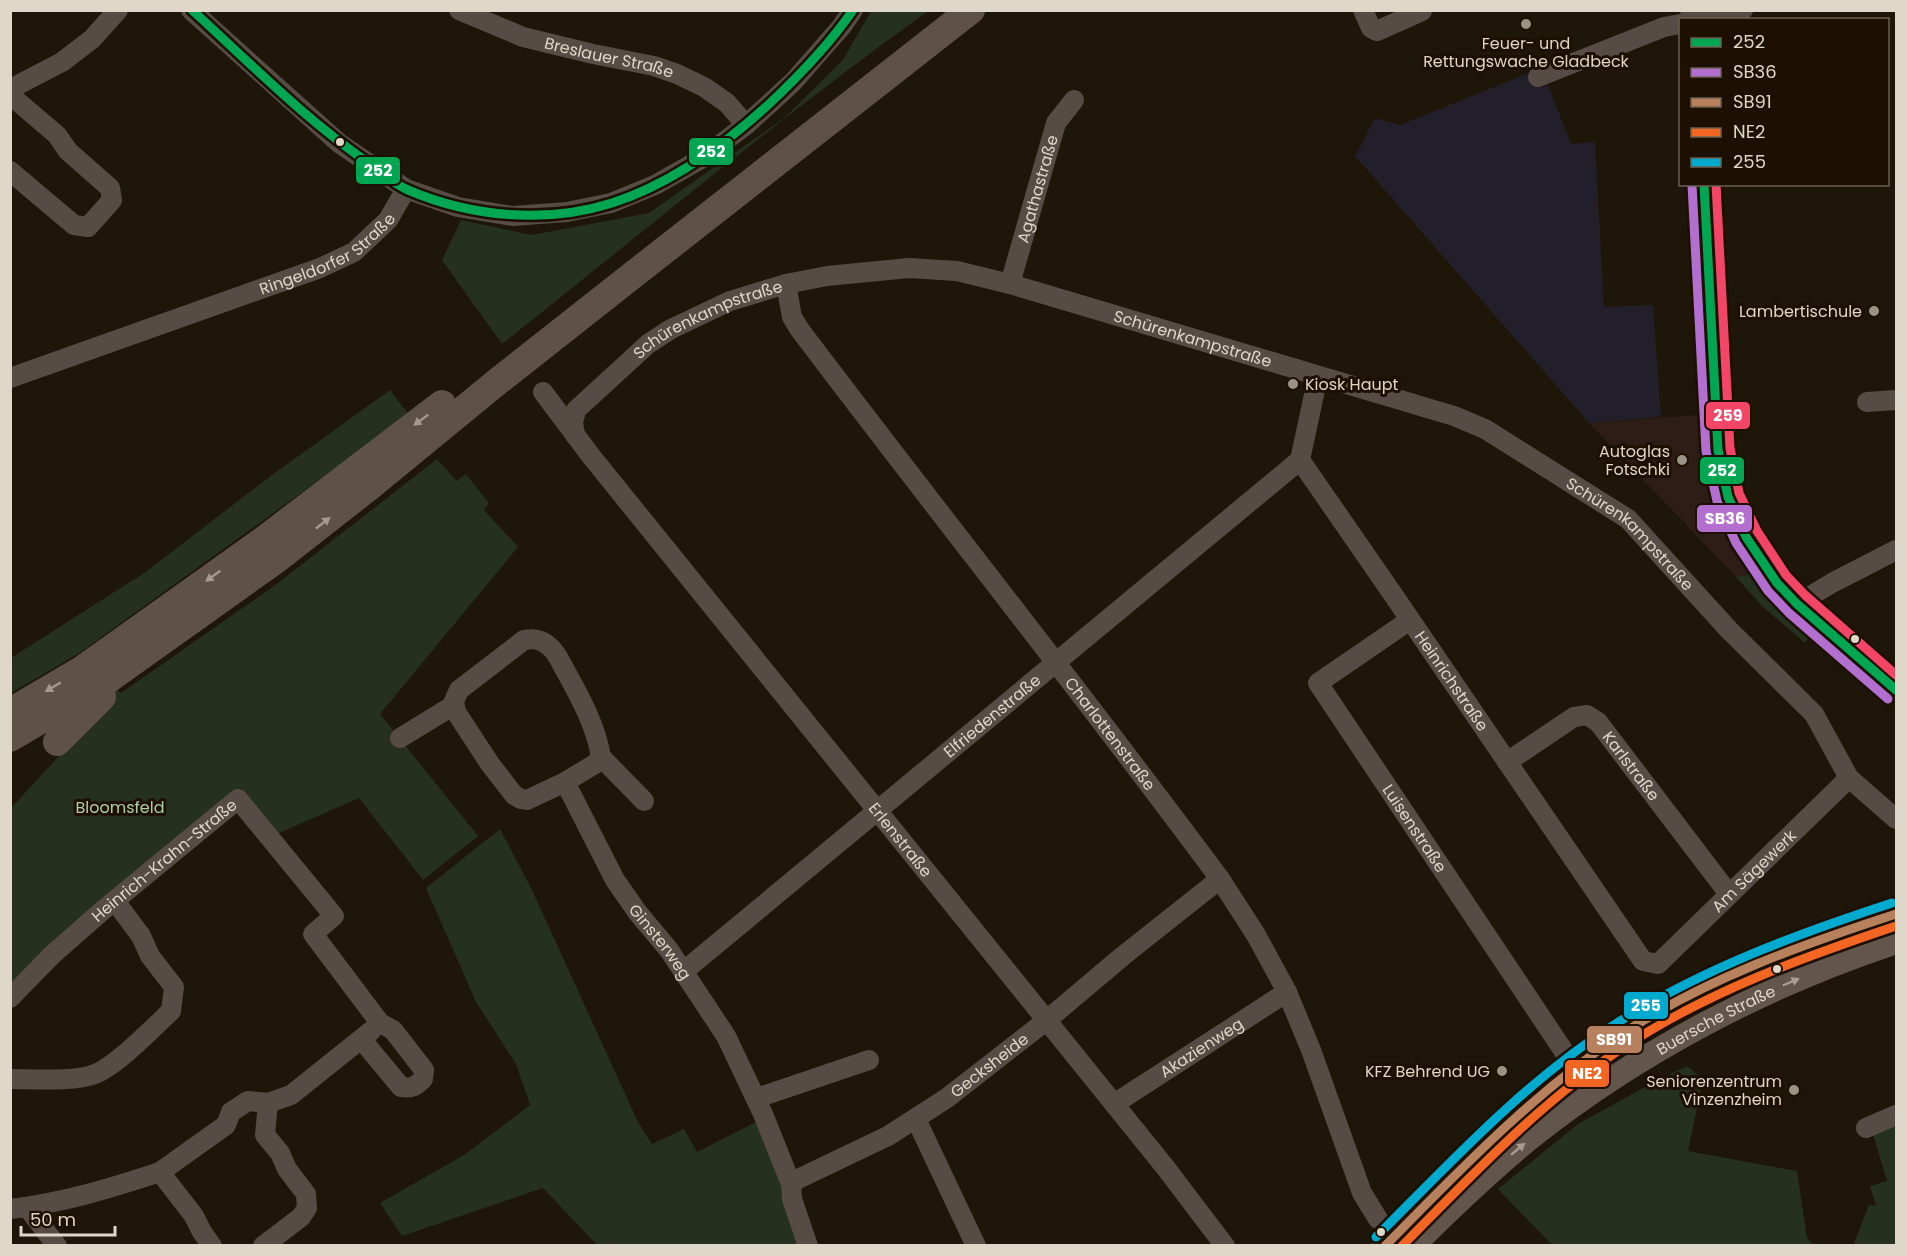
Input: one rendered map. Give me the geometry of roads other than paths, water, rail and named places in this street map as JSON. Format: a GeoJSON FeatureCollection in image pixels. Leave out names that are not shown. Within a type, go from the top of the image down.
{"type":"FeatureCollection","features":[{"type":"Feature","properties":{"kind":"highway"},"geometry":{"type":"LineString","coordinates":[[10,738],[103,682],[128,664],[620,268],[948,10]]}},
{"type":"Feature","properties":{"kind":"highway"},"geometry":{"type":"LineString","coordinates":[[10,712],[83,669],[369,488],[567,327],[971,10]]}},
{"type":"Feature","properties":{"kind":"highway"},"geometry":{"type":"LineString","coordinates":[[57,741],[105,694],[128,664]]}},
{"type":"Feature","properties":{"kind":"main road","name":"Buersche Straße"},"geometry":{"type":"LineString","coordinates":[[1384,1245],[1489,1141],[1575,1068],[1660,1011],[1743,969],[1896,914]]}},
{"type":"Feature","properties":{"kind":"main road","name":"Buersche Straße"},"geometry":{"type":"LineString","coordinates":[[1413,1245],[1472,1187],[1531,1138],[1587,1097],[1644,1060],[1710,1022],[1782,985],[1896,942]]}},
{"type":"Feature","properties":{"kind":"street"},"geometry":{"type":"LineString","coordinates":[[10,89],[62,63],[92,39],[118,10]]}},
{"type":"Feature","properties":{"kind":"street"},"geometry":{"type":"LineString","coordinates":[[191,10],[339,143],[406,189]]}},
{"type":"Feature","properties":{"kind":"street","name":"Ringeldorfer Straße"},"geometry":{"type":"LineString","coordinates":[[10,378],[320,268],[354,252],[388,220],[406,189],[458,207],[513,216],[567,212],[612,202],[655,186],[701,159],[746,125],[793,82],[853,10]]}},
{"type":"Feature","properties":{"kind":"street"},"geometry":{"type":"LineString","coordinates":[[1363,10],[1371,28],[1377,31],[1422,11]]}},
{"type":"Feature","properties":{"kind":"street"},"geometry":{"type":"LineString","coordinates":[[1713,18],[1743,10]]}},
{"type":"Feature","properties":{"kind":"street","name":"Breslauer Straße"},"geometry":{"type":"LineString","coordinates":[[465,12],[523,37],[654,66],[677,74],[704,87],[727,103],[746,125]]}},
{"type":"Feature","properties":{"kind":"street"},"geometry":{"type":"LineString","coordinates":[[1538,77],[1679,22]]}},
{"type":"Feature","properties":{"kind":"street"},"geometry":{"type":"LineString","coordinates":[[10,94],[57,135],[68,151],[110,188],[112,200],[88,227],[74,225],[10,171]]}},
{"type":"Feature","properties":{"kind":"street","name":"Agathastraße"},"geometry":{"type":"LineString","coordinates":[[1010,284],[1056,123],[1074,100]]}},
{"type":"Feature","properties":{"kind":"street"},"geometry":{"type":"LineString","coordinates":[[1704,186],[1718,450],[1728,496],[1746,537],[1778,583],[1797,604],[1896,690]]}},
{"type":"Feature","properties":{"kind":"street","name":"Schürenkampstraße"},"geometry":{"type":"LineString","coordinates":[[575,435],[573,423],[576,410],[648,344],[671,329],[730,301],[786,284],[826,276],[909,268],[957,271],[1010,284],[1477,424],[1628,519],[1729,630],[1814,714],[1849,778],[1896,819]]}},
{"type":"Feature","properties":{"kind":"street","name":"Charlottenstraße"},"geometry":{"type":"LineString","coordinates":[[786,284],[792,317],[800,330],[1055,663],[1104,723],[1220,879],[1261,944],[1287,992],[1311,1050],[1362,1193],[1378,1219]]}},
{"type":"Feature","properties":{"kind":"street"},"geometry":{"type":"LineString","coordinates":[[1300,460],[1318,376]]}},
{"type":"Feature","properties":{"kind":"street","name":"Erlenstraße"},"geometry":{"type":"LineString","coordinates":[[543,392],[575,435],[1226,1245]]}},
{"type":"Feature","properties":{"kind":"street"},"geometry":{"type":"LineString","coordinates":[[1868,402],[1896,400]]}},
{"type":"Feature","properties":{"kind":"street","name":"Elfriedenstraße"},"geometry":{"type":"LineString","coordinates":[[684,971],[1300,460]]}},
{"type":"Feature","properties":{"kind":"street","name":"Heinrichstraße"},"geometry":{"type":"LineString","coordinates":[[1300,460],[1508,762],[1642,962],[1658,964]]}},
{"type":"Feature","properties":{"kind":"street"},"geometry":{"type":"LineString","coordinates":[[1797,604],[1896,550]]}},
{"type":"Feature","properties":{"kind":"street","name":"Luisenstraße"},"geometry":{"type":"LineString","coordinates":[[1410,620],[1318,683],[1575,1068]]}},
{"type":"Feature","properties":{"kind":"street"},"geometry":{"type":"LineString","coordinates":[[601,757],[595,764],[565,782],[527,800],[517,798],[490,764],[456,712],[455,696],[459,690],[524,640],[541,641],[549,645],[577,692],[599,743],[601,757],[644,801]]}},
{"type":"Feature","properties":{"kind":"street"},"geometry":{"type":"LineString","coordinates":[[400,738],[454,705]]}},
{"type":"Feature","properties":{"kind":"street","name":"Karlstraße"},"geometry":{"type":"LineString","coordinates":[[1508,762],[1574,717],[1587,715],[1598,722],[1729,894]]}},
{"type":"Feature","properties":{"kind":"street","name":"Am Sägewerk"},"geometry":{"type":"LineString","coordinates":[[1658,964],[1849,778]]}},
{"type":"Feature","properties":{"kind":"street","name":"Ginsterweg"},"geometry":{"type":"LineString","coordinates":[[565,782],[615,880],[684,971],[726,1036],[757,1098],[791,1184]]}},
{"type":"Feature","properties":{"kind":"street","name":"Heinrich-Krahn-Straße"},"geometry":{"type":"LineString","coordinates":[[10,998],[52,955],[238,799],[334,916],[313,934],[380,1023],[393,1030],[424,1070],[423,1079],[410,1089],[401,1088],[362,1040]]}},
{"type":"Feature","properties":{"kind":"street","name":"Gecksheide"},"geometry":{"type":"LineString","coordinates":[[791,1184],[888,1136],[947,1098],[1220,879]]}},
{"type":"Feature","properties":{"kind":"street"},"geometry":{"type":"LineString","coordinates":[[10,1079],[82,1078],[96,1074],[128,1050],[171,1011],[174,987],[150,956],[141,936],[115,901]]}},
{"type":"Feature","properties":{"kind":"street","name":"Akazienweg"},"geometry":{"type":"LineString","coordinates":[[1113,1104],[1287,992]]}},
{"type":"Feature","properties":{"kind":"street"},"geometry":{"type":"LineString","coordinates":[[19,1208],[98,1192],[160,1172],[226,1125],[231,1112],[248,1101],[268,1103],[291,1095],[362,1040],[380,1023]]}},
{"type":"Feature","properties":{"kind":"street"},"geometry":{"type":"LineString","coordinates":[[757,1098],[869,1060]]}},
{"type":"Feature","properties":{"kind":"street"},"geometry":{"type":"LineString","coordinates":[[263,1245],[301,1217],[307,1208],[306,1194],[287,1168],[280,1153],[265,1135],[268,1103]]}},
{"type":"Feature","properties":{"kind":"street"},"geometry":{"type":"LineString","coordinates":[[1866,1128],[1896,1115]]}},
{"type":"Feature","properties":{"kind":"street"},"geometry":{"type":"LineString","coordinates":[[916,1119],[976,1245]]}},
{"type":"Feature","properties":{"kind":"street"},"geometry":{"type":"LineString","coordinates":[[160,1172],[194,1216],[201,1232],[213,1245]]}},
{"type":"Feature","properties":{"kind":"street"},"geometry":{"type":"LineString","coordinates":[[791,1184],[792,1199],[808,1245]]}},
{"type":"Feature","properties":{"kind":"street"},"geometry":{"type":"LineString","coordinates":[[19,1208],[57,1245]]}},
{"type":"Feature","properties":{"kind":"place","name":"Feuer- und Rettungswache Gladbeck"},"geometry":{"type":"Point","coordinates":[1526,24]}},
{"type":"Feature","properties":{"kind":"place","name":"Lambertischule"},"geometry":{"type":"Point","coordinates":[1874,311]}},
{"type":"Feature","properties":{"kind":"place","name":"Kiosk Haupt"},"geometry":{"type":"Point","coordinates":[1293,384]}},
{"type":"Feature","properties":{"kind":"place","name":"Autoglas Fotschki"},"geometry":{"type":"Point","coordinates":[1682,460]}},
{"type":"Feature","properties":{"kind":"place","name":"KFZ Behrend UG"},"geometry":{"type":"Point","coordinates":[1502,1071]}},
{"type":"Feature","properties":{"kind":"place","name":"Seniorenzentrum Vinzenzheim"},"geometry":{"type":"Point","coordinates":[1794,1090]}},
{"type":"Feature","properties":{"kind":"park label","name":"Bloomsfeld"},"geometry":{"type":"Point","coordinates":[120,807]}}]}
